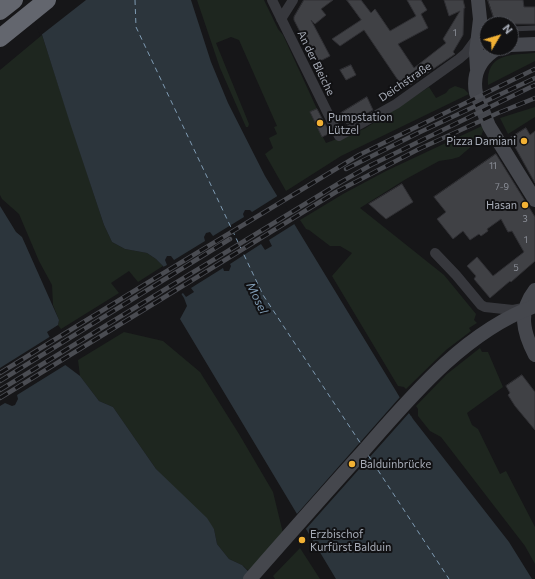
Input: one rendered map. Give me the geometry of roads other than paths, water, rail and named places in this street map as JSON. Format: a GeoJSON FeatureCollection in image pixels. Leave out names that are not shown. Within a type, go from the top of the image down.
{"type":"FeatureCollection","features":[{"type":"Feature","properties":{"kind":"highway"},"geometry":{"type":"LineString","coordinates":[[0,11],[14,0]]}},
{"type":"Feature","properties":{"kind":"highway"},"geometry":{"type":"LineString","coordinates":[[0,38],[47,0]]}},
{"type":"Feature","properties":{"kind":"street","name":"An der Bleiche"},"geometry":{"type":"LineString","coordinates":[[272,0],[339,136]]}},
{"type":"Feature","properties":{"kind":"street"},"geometry":{"type":"LineString","coordinates":[[281,19],[293,0]]}},
{"type":"Feature","properties":{"kind":"street"},"geometry":{"type":"LineString","coordinates":[[479,4],[484,16]]}},
{"type":"Feature","properties":{"kind":"street","name":"Deichstraße"},"geometry":{"type":"LineString","coordinates":[[339,136],[396,104],[459,59],[479,38]]}},
{"type":"Feature","properties":{"kind":"street"},"geometry":{"type":"LineString","coordinates":[[479,44],[476,54],[477,69],[475,88],[478,101],[486,120],[535,200]]}},
{"type":"Feature","properties":{"kind":"street"},"geometry":{"type":"LineString","coordinates":[[519,45],[535,44]]}},
{"type":"Feature","properties":{"kind":"street"},"geometry":{"type":"LineString","coordinates":[[477,69],[488,56]]}},
{"type":"Feature","properties":{"kind":"street"},"geometry":{"type":"LineString","coordinates":[[435,253],[485,307],[513,310],[530,307]]}},
{"type":"Feature","properties":{"kind":"street"},"geometry":{"type":"LineString","coordinates":[[535,290],[529,298],[530,307],[524,324],[531,336],[535,355]]}},
{"type":"Feature","properties":{"kind":"street"},"geometry":{"type":"LineString","coordinates":[[250,579],[408,400],[453,357],[492,327],[510,316],[530,307]]}},
{"type":"Feature","properties":{"kind":"lane"},"geometry":{"type":"LineString","coordinates":[[519,29],[535,28]]}},
{"type":"Feature","properties":{"kind":"water","name":"Mosel"},"geometry":{"type":"Polygon","coordinates":[[[31,0],[191,0],[211,62],[228,103],[265,176],[413,419],[509,542],[532,579],[336,579],[180,319],[187,306],[184,298],[163,266],[147,253],[125,249],[112,242],[104,225],[31,0]]]}},
{"type":"Feature","properties":{"kind":"water"},"geometry":{"type":"Polygon","coordinates":[[[0,206],[16,232],[22,237],[59,320],[58,325],[47,332],[64,364],[80,376],[99,401],[113,407],[156,469],[207,518],[214,529],[217,544],[229,559],[242,565],[256,579],[0,579],[0,206]]]}},
{"type":"Feature","properties":{"kind":"railway"},"geometry":{"type":"LineString","coordinates":[[0,373],[359,155],[535,69]]}},
{"type":"Feature","properties":{"kind":"railway"},"geometry":{"type":"LineString","coordinates":[[346,169],[535,78]]}},
{"type":"Feature","properties":{"kind":"railway"},"geometry":{"type":"LineString","coordinates":[[0,390],[341,182],[371,165],[535,85]]}},
{"type":"Feature","properties":{"kind":"railway"},"geometry":{"type":"LineString","coordinates":[[0,398],[336,192],[419,149],[535,98]]}},
{"type":"Feature","properties":{"kind":"railway"},"geometry":{"type":"LineString","coordinates":[[0,381],[230,239]]}},
{"type":"Feature","properties":{"kind":"place","name":"Pumpstation Lützel"},"geometry":{"type":"Point","coordinates":[320,123]}},
{"type":"Feature","properties":{"kind":"place","name":"Pizza Damiani"},"geometry":{"type":"Point","coordinates":[524,141]}},
{"type":"Feature","properties":{"kind":"place","name":"Hasan"},"geometry":{"type":"Point","coordinates":[525,205]}},
{"type":"Feature","properties":{"kind":"place","name":"Balduinbrücke"},"geometry":{"type":"Point","coordinates":[352,464]}},
{"type":"Feature","properties":{"kind":"place","name":"Erzbischof Kurfürst Balduin"},"geometry":{"type":"Point","coordinates":[302,540]}}]}
